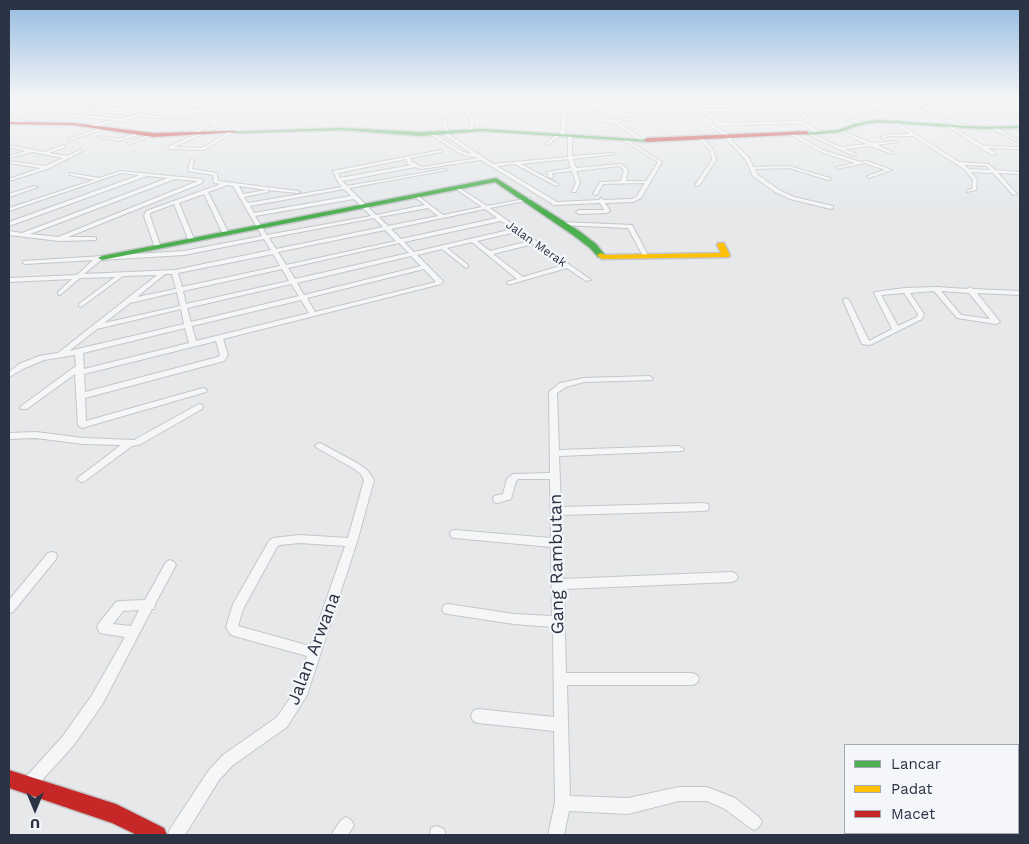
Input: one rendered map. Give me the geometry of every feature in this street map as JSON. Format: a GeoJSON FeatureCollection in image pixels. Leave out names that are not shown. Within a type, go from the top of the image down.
{"type":"FeatureCollection","features":[{"type":"Feature","properties":{"kind":"street"},"geometry":{"type":"LineString","coordinates":[[70,139],[88,135]]}},
{"type":"Feature","properties":{"kind":"street"},"geometry":{"type":"LineString","coordinates":[[123,145],[152,135]]}},
{"type":"Feature","properties":{"kind":"street"},"geometry":{"type":"LineString","coordinates":[[193,135],[170,148],[203,150],[226,135]]}},
{"type":"Feature","properties":{"kind":"street"},"geometry":{"type":"LineString","coordinates":[[434,135],[462,154],[480,158]]}},
{"type":"Feature","properties":{"kind":"street"},"geometry":{"type":"LineString","coordinates":[[450,135],[480,158],[494,165],[538,157],[570,158],[613,154]]}},
{"type":"Feature","properties":{"kind":"street"},"geometry":{"type":"LineString","coordinates":[[553,135],[641,140],[770,135]]}},
{"type":"Feature","properties":{"kind":"street"},"geometry":{"type":"LineString","coordinates":[[635,135],[641,140]]}},
{"type":"Feature","properties":{"kind":"street"},"geometry":{"type":"LineString","coordinates":[[725,135],[754,168],[756,175],[781,194],[830,207]]}},
{"type":"Feature","properties":{"kind":"street"},"geometry":{"type":"LineString","coordinates":[[794,135],[822,151],[859,163]]}},
{"type":"Feature","properties":{"kind":"street"},"geometry":{"type":"LineString","coordinates":[[816,135],[854,155]]}},
{"type":"Feature","properties":{"kind":"street"},"geometry":{"type":"LineString","coordinates":[[851,135],[892,153]]}},
{"type":"Feature","properties":{"kind":"street"},"geometry":{"type":"LineString","coordinates":[[882,138],[887,135]]}},
{"type":"Feature","properties":{"kind":"street"},"geometry":{"type":"LineString","coordinates":[[914,135],[960,163],[968,170],[975,180],[974,190],[969,191]]}},
{"type":"Feature","properties":{"kind":"street"},"geometry":{"type":"LineString","coordinates":[[965,135],[994,154]]}},
{"type":"Feature","properties":{"kind":"street"},"geometry":{"type":"LineString","coordinates":[[1008,135],[1020,142]]}},
{"type":"Feature","properties":{"kind":"street"},"geometry":{"type":"LineString","coordinates":[[547,144],[563,136]]}},
{"type":"Feature","properties":{"kind":"street"},"geometry":{"type":"LineString","coordinates":[[563,136],[578,182],[574,191]]}},
{"type":"Feature","properties":{"kind":"street"},"geometry":{"type":"LineString","coordinates":[[60,293],[100,258],[157,245],[458,188],[499,176],[554,204],[636,199],[660,162],[624,139]]}},
{"type":"Feature","properties":{"kind":"street"},"geometry":{"type":"LineString","coordinates":[[697,185],[714,160],[712,150],[701,139]]}},
{"type":"Feature","properties":{"kind":"street"},"geometry":{"type":"LineString","coordinates":[[839,148],[896,142]]}},
{"type":"Feature","properties":{"kind":"street"},"geometry":{"type":"LineString","coordinates":[[9,146],[65,157]]}},
{"type":"Feature","properties":{"kind":"street"},"geometry":{"type":"LineString","coordinates":[[44,153],[64,146]]}},
{"type":"Feature","properties":{"kind":"street"},"geometry":{"type":"LineString","coordinates":[[985,147],[1020,148]]}},
{"type":"Feature","properties":{"kind":"street"},"geometry":{"type":"LineString","coordinates":[[9,157],[30,151]]}},
{"type":"Feature","properties":{"kind":"street"},"geometry":{"type":"LineString","coordinates":[[9,180],[46,168],[80,151]]}},
{"type":"Feature","properties":{"kind":"street"},"geometry":{"type":"LineString","coordinates":[[24,406],[78,371],[219,338],[440,282],[346,188],[339,180],[336,171],[440,152]]}},
{"type":"Feature","properties":{"kind":"street"},"geometry":{"type":"LineString","coordinates":[[339,180],[414,166],[421,168],[480,158]]}},
{"type":"Feature","properties":{"kind":"street"},"geometry":{"type":"LineString","coordinates":[[408,159],[414,166]]}},
{"type":"Feature","properties":{"kind":"street"},"geometry":{"type":"LineString","coordinates":[[9,162],[46,168]]}},
{"type":"Feature","properties":{"kind":"street"},"geometry":{"type":"LineString","coordinates":[[192,162],[190,170],[209,171],[215,174],[215,181],[226,184],[311,194]]}},
{"type":"Feature","properties":{"kind":"street"},"geometry":{"type":"LineString","coordinates":[[516,162],[556,185]]}},
{"type":"Feature","properties":{"kind":"street"},"geometry":{"type":"LineString","coordinates":[[839,168],[859,163],[869,163],[890,170],[869,177]]}},
{"type":"Feature","properties":{"kind":"street"},"geometry":{"type":"LineString","coordinates":[[960,163],[988,165],[1015,194]]}},
{"type":"Feature","properties":{"kind":"street"},"geometry":{"type":"LineString","coordinates":[[9,168],[22,164]]}},
{"type":"Feature","properties":{"kind":"street"},"geometry":{"type":"LineString","coordinates":[[438,165],[452,175]]}},
{"type":"Feature","properties":{"kind":"street"},"geometry":{"type":"LineString","coordinates":[[494,165],[499,176],[593,246],[602,257],[726,255],[721,245]]}},
{"type":"Feature","properties":{"kind":"street"},"geometry":{"type":"LineString","coordinates":[[551,177],[549,172],[623,166],[626,170],[623,182]]}},
{"type":"Feature","properties":{"kind":"street"},"geometry":{"type":"LineString","coordinates":[[754,168],[789,167],[828,179]]}},
{"type":"Feature","properties":{"kind":"street"},"geometry":{"type":"LineString","coordinates":[[246,205],[445,170]]}},
{"type":"Feature","properties":{"kind":"street"},"geometry":{"type":"LineString","coordinates":[[968,170],[1020,173]]}},
{"type":"Feature","properties":{"kind":"street"},"geometry":{"type":"LineString","coordinates":[[9,210],[121,172],[178,176],[201,180],[59,239]]}},
{"type":"Feature","properties":{"kind":"street"},"geometry":{"type":"LineString","coordinates":[[72,174],[97,179]]}},
{"type":"Feature","properties":{"kind":"street"},"geometry":{"type":"LineString","coordinates":[[9,224],[145,175]]}},
{"type":"Feature","properties":{"kind":"street"},"geometry":{"type":"LineString","coordinates":[[22,235],[178,176]]}},
{"type":"Feature","properties":{"kind":"street"},"geometry":{"type":"LineString","coordinates":[[595,194],[602,184],[648,182]]}},
{"type":"Feature","properties":{"kind":"street"},"geometry":{"type":"LineString","coordinates":[[157,245],[146,214],[226,184]]}},
{"type":"Feature","properties":{"kind":"street"},"geometry":{"type":"LineString","coordinates":[[235,184],[274,252],[313,314]]}},
{"type":"Feature","properties":{"kind":"street"},"geometry":{"type":"LineString","coordinates":[[9,196],[36,186]]}},
{"type":"Feature","properties":{"kind":"street","name":"Jalan Merak"},"geometry":{"type":"LineString","coordinates":[[458,188],[588,280]]}},
{"type":"Feature","properties":{"kind":"street"},"geometry":{"type":"LineString","coordinates":[[241,196],[273,190]]}},
{"type":"Feature","properties":{"kind":"street"},"geometry":{"type":"LineString","coordinates":[[205,191],[225,232]]}},
{"type":"Feature","properties":{"kind":"street"},"geometry":{"type":"LineString","coordinates":[[252,215],[354,196]]}},
{"type":"Feature","properties":{"kind":"street"},"geometry":{"type":"LineString","coordinates":[[417,196],[442,216]]}},
{"type":"Feature","properties":{"kind":"street"},"geometry":{"type":"LineString","coordinates":[[9,280],[175,272],[528,199]]}},
{"type":"Feature","properties":{"kind":"street"},"geometry":{"type":"LineString","coordinates":[[579,212],[606,211],[601,200]]}},
{"type":"Feature","properties":{"kind":"street"},"geometry":{"type":"LineString","coordinates":[[176,202],[191,239]]}},
{"type":"Feature","properties":{"kind":"street"},"geometry":{"type":"LineString","coordinates":[[25,262],[184,253],[429,206]]}},
{"type":"Feature","properties":{"kind":"street"},"geometry":{"type":"LineString","coordinates":[[128,301],[502,219]]}},
{"type":"Feature","properties":{"kind":"street"},"geometry":{"type":"LineString","coordinates":[[562,224],[630,226],[646,257]]}},
{"type":"Feature","properties":{"kind":"street"},"geometry":{"type":"LineString","coordinates":[[96,327],[517,230]]}},
{"type":"Feature","properties":{"kind":"street"},"geometry":{"type":"LineString","coordinates":[[9,233],[59,239],[94,239]]}},
{"type":"Feature","properties":{"kind":"street"},"geometry":{"type":"LineString","coordinates":[[474,241],[520,278]]}},
{"type":"Feature","properties":{"kind":"street"},"geometry":{"type":"LineString","coordinates":[[489,253],[533,242]]}},
{"type":"Feature","properties":{"kind":"street"},"geometry":{"type":"LineString","coordinates":[[444,247],[466,266]]}},
{"type":"Feature","properties":{"kind":"street"},"geometry":{"type":"LineString","coordinates":[[509,282],[567,266]]}},
{"type":"Feature","properties":{"kind":"street"},"geometry":{"type":"LineString","coordinates":[[9,375],[31,361],[79,352],[425,267]]}},
{"type":"Feature","properties":{"kind":"street"},"geometry":{"type":"LineString","coordinates":[[61,355],[164,272]]}},
{"type":"Feature","properties":{"kind":"street"},"geometry":{"type":"LineString","coordinates":[[175,272],[178,290],[194,344]]}},
{"type":"Feature","properties":{"kind":"street"},"geometry":{"type":"LineString","coordinates":[[81,305],[121,274]]}},
{"type":"Feature","properties":{"kind":"street"},"geometry":{"type":"LineString","coordinates":[[936,289],[959,317],[996,322],[970,289]]}},
{"type":"Feature","properties":{"kind":"street"},"geometry":{"type":"LineString","coordinates":[[896,329],[877,293],[905,290],[970,289],[1020,293]]}},
{"type":"Feature","properties":{"kind":"street"},"geometry":{"type":"LineString","coordinates":[[846,300],[868,343],[921,316],[905,290]]}},
{"type":"Feature","properties":{"kind":"street"},"geometry":{"type":"LineString","coordinates":[[80,396],[221,359],[224,355],[219,338]]}},
{"type":"Feature","properties":{"kind":"street"},"geometry":{"type":"LineString","coordinates":[[79,352],[78,371],[82,425],[203,390]]}},
{"type":"Feature","properties":{"kind":"street","name":"Gang Rambutan"},"geometry":{"type":"LineString","coordinates":[[556,835],[563,803],[553,392],[556,388],[584,380],[649,378]]}},
{"type":"Feature","properties":{"kind":"street"},"geometry":{"type":"LineString","coordinates":[[9,436],[36,435],[130,443],[144,440],[199,406]]}},
{"type":"Feature","properties":{"kind":"street"},"geometry":{"type":"LineString","coordinates":[[82,479],[130,443]]}},
{"type":"Feature","properties":{"kind":"street","name":"Jalan Arwana"},"geometry":{"type":"LineString","coordinates":[[176,835],[214,775],[228,760],[282,722],[300,695],[352,542],[369,480],[364,472],[354,465],[320,446]]}},
{"type":"Feature","properties":{"kind":"street"},"geometry":{"type":"LineString","coordinates":[[554,453],[679,449]]}},
{"type":"Feature","properties":{"kind":"street"},"geometry":{"type":"LineString","coordinates":[[498,499],[507,496],[512,479],[516,476],[555,476]]}},
{"type":"Feature","properties":{"kind":"street"},"geometry":{"type":"LineString","coordinates":[[556,511],[704,507]]}},
{"type":"Feature","properties":{"kind":"street"},"geometry":{"type":"LineString","coordinates":[[455,534],[556,543]]}},
{"type":"Feature","properties":{"kind":"street"},"geometry":{"type":"LineString","coordinates":[[315,653],[234,630],[232,627],[237,608],[272,544],[277,541],[300,539],[352,542]]}},
{"type":"Feature","properties":{"kind":"street"},"geometry":{"type":"LineString","coordinates":[[9,608],[52,556]]}},
{"type":"Feature","properties":{"kind":"street"},"geometry":{"type":"LineString","coordinates":[[28,785],[68,741],[97,700],[136,632],[170,565]]}},
{"type":"Feature","properties":{"kind":"street"},"geometry":{"type":"LineString","coordinates":[[558,584],[732,577]]}},
{"type":"Feature","properties":{"kind":"street"},"geometry":{"type":"LineString","coordinates":[[136,632],[104,629],[103,627],[120,606],[150,605]]}},
{"type":"Feature","properties":{"kind":"street"},"geometry":{"type":"LineString","coordinates":[[448,609],[514,619],[558,622]]}},
{"type":"Feature","properties":{"kind":"street"},"geometry":{"type":"LineString","coordinates":[[560,680],[692,679]]}},
{"type":"Feature","properties":{"kind":"street"},"geometry":{"type":"LineString","coordinates":[[478,716],[561,725]]}},
{"type":"Feature","properties":{"kind":"street"},"geometry":{"type":"LineString","coordinates":[[9,779],[116,814],[157,835]]}},
{"type":"Feature","properties":{"kind":"street"},"geometry":{"type":"LineString","coordinates":[[563,803],[628,806],[678,794],[707,794],[730,803],[754,822]]}},
{"type":"Feature","properties":{"kind":"traffic: fast"},"geometry":{"type":"LineString","coordinates":[[571,135],[647,140]]}},
{"type":"Feature","properties":{"kind":"traffic: fast"},"geometry":{"type":"LineString","coordinates":[[102,258],[496,180],[576,233],[601,255]]}},
{"type":"Feature","properties":{"kind":"traffic: slow"},"geometry":{"type":"LineString","coordinates":[[601,255],[602,257],[726,255],[721,245]]}},
{"type":"Feature","properties":{"kind":"traffic: jam"},"geometry":{"type":"LineString","coordinates":[[647,140],[752,135]]}},
{"type":"Feature","properties":{"kind":"traffic: jam"},"geometry":{"type":"LineString","coordinates":[[9,779],[116,814],[157,835]]}}]}
